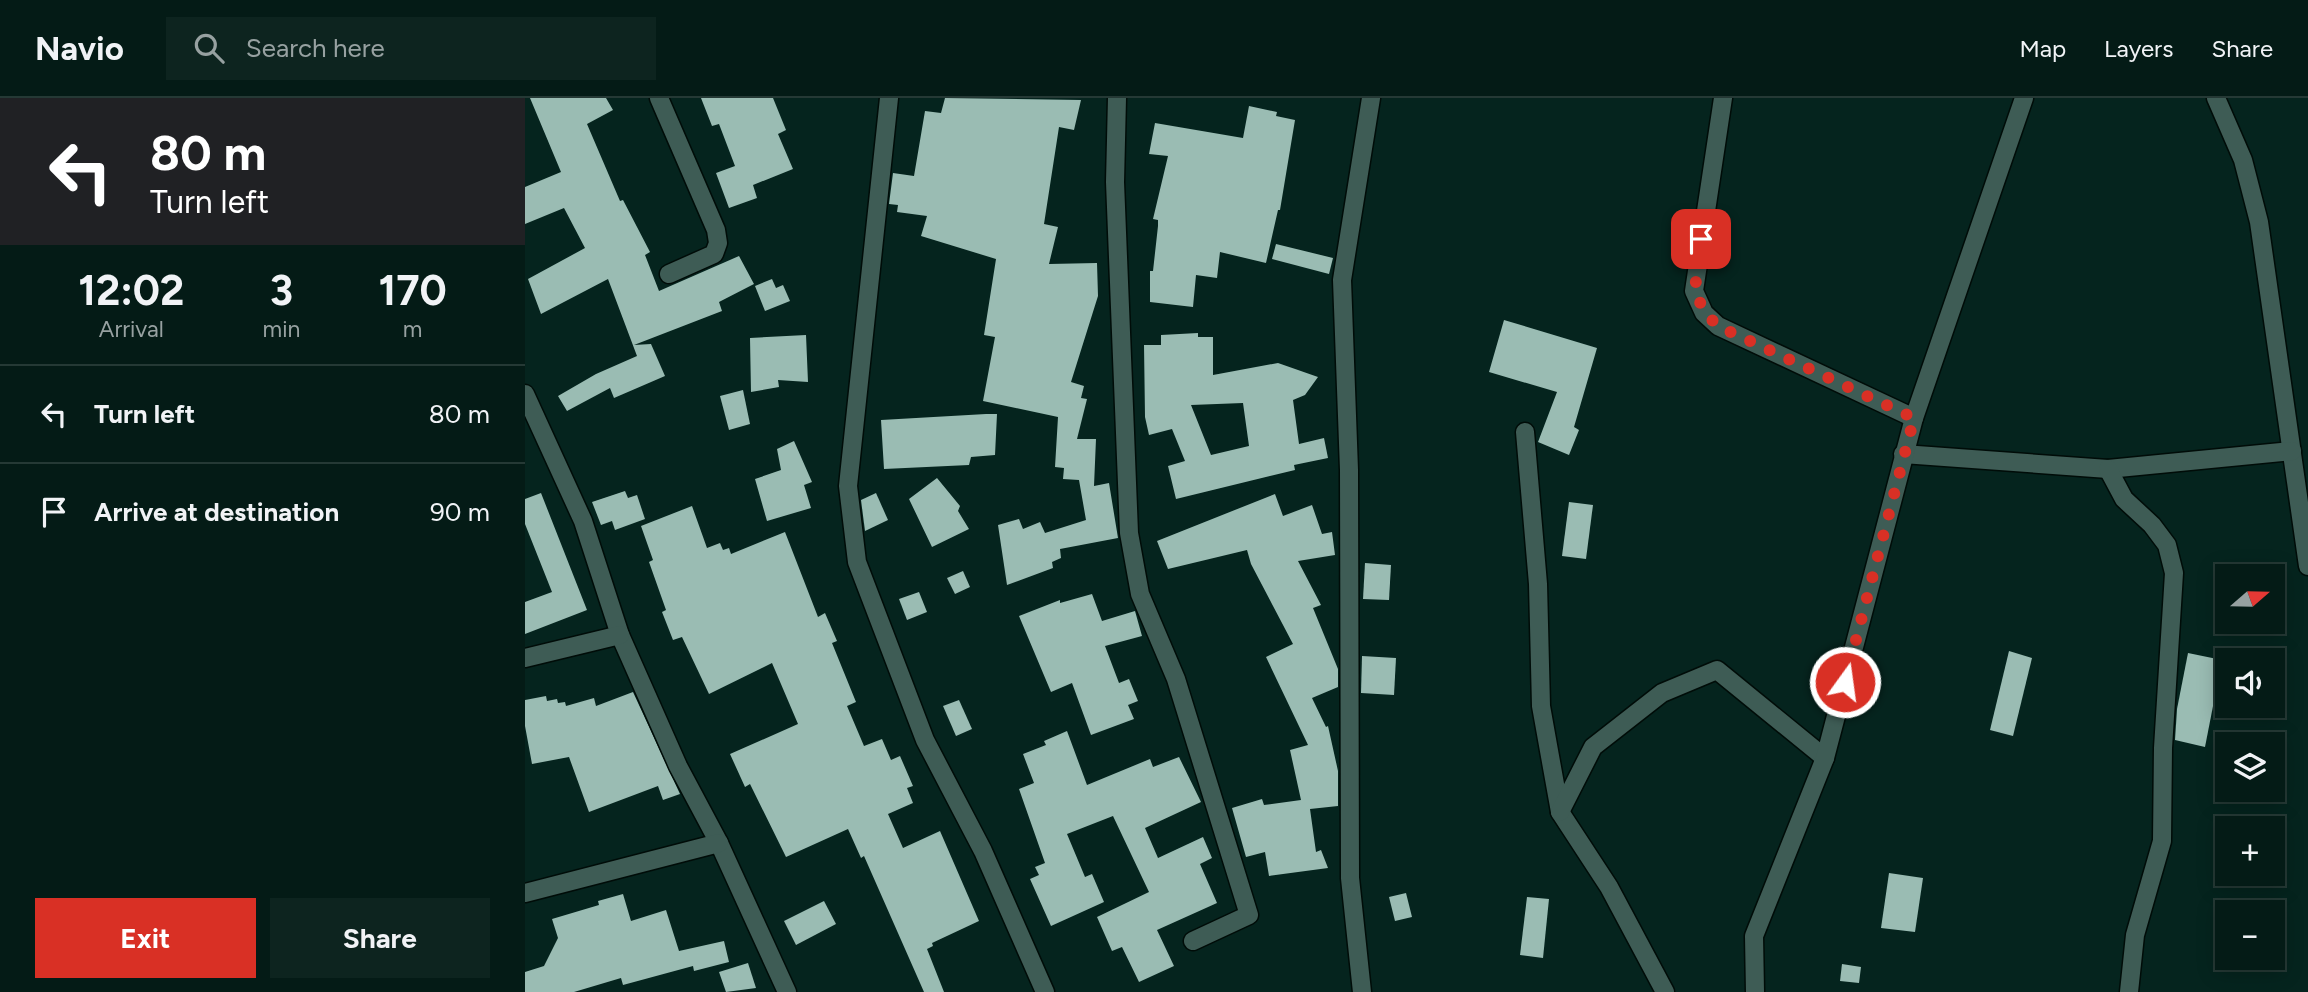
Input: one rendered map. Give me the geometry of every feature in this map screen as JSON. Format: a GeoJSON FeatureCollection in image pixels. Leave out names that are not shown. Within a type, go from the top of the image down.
{"type":"FeatureCollection","features":[{"type":"Feature","properties":{"kind":"street"},"geometry":{"type":"LineString","coordinates":[[659,98],[716,230],[718,243],[714,254],[669,274]]}},
{"type":"Feature","properties":{"kind":"street"},"geometry":{"type":"LineString","coordinates":[[889,98],[848,486],[857,562],[925,740],[983,851],[1045,992]]}},
{"type":"Feature","properties":{"kind":"street"},"geometry":{"type":"LineString","coordinates":[[1117,98],[1115,182],[1129,533],[1140,594],[1176,679],[1249,915],[1193,941]]}},
{"type":"Feature","properties":{"kind":"street"},"geometry":{"type":"LineString","coordinates":[[1362,992],[1350,878],[1349,470],[1342,280],[1371,98]]}},
{"type":"Feature","properties":{"kind":"street"},"geometry":{"type":"LineString","coordinates":[[1723,98],[1694,291],[1704,313],[1718,326],[1914,418]]}},
{"type":"Feature","properties":{"kind":"street"},"geometry":{"type":"LineString","coordinates":[[1755,992],[1754,936],[1825,758],[1903,454],[2024,98]]}},
{"type":"Feature","properties":{"kind":"street"},"geometry":{"type":"LineString","coordinates":[[2216,98],[2243,160],[2259,222],[2308,566]]}},
{"type":"Feature","properties":{"kind":"street"},"geometry":{"type":"LineString","coordinates":[[525,394],[583,521],[620,635],[678,766],[719,843],[787,992]]}},
{"type":"Feature","properties":{"kind":"street"},"geometry":{"type":"LineString","coordinates":[[1525,432],[1538,584],[1541,706],[1560,812],[1609,887],[1665,992]]}},
{"type":"Feature","properties":{"kind":"street"},"geometry":{"type":"LineString","coordinates":[[1903,454],[2108,468],[2292,452]]}},
{"type":"Feature","properties":{"kind":"street"},"geometry":{"type":"LineString","coordinates":[[2108,468],[2124,499],[2152,525],[2167,545],[2174,573],[2163,748],[2162,841],[2135,935],[2129,992]]}},
{"type":"Feature","properties":{"kind":"street"},"geometry":{"type":"LineString","coordinates":[[525,658],[620,635]]}},
{"type":"Feature","properties":{"kind":"street"},"geometry":{"type":"LineString","coordinates":[[1560,812],[1593,747],[1662,693],[1717,670],[1825,758]]}},
{"type":"Feature","properties":{"kind":"street"},"geometry":{"type":"LineString","coordinates":[[525,893],[719,843]]}},
{"type":"Feature","properties":{"kind":"building"},"geometry":{"type":"Polygon","coordinates":[[[530,98],[606,98],[613,110],[587,124],[620,201],[623,200],[650,252],[645,255],[659,291],[739,256],[754,284],[719,302],[722,311],[634,345],[651,344],[665,376],[614,398],[610,388],[567,411],[558,396],[596,374],[637,356],[608,279],[541,314],[528,279],[585,248],[564,208],[525,224],[525,187],[561,172],[530,98]]]}},
{"type":"Feature","properties":{"kind":"building"},"geometry":{"type":"Polygon","coordinates":[[[701,98],[773,98],[786,130],[778,134],[793,169],[753,185],[757,198],[729,208],[716,173],[735,166],[719,124],[712,126],[701,98]]]}},
{"type":"Feature","properties":{"kind":"building"},"geometry":{"type":"Polygon","coordinates":[[[945,98],[1081,100],[1074,130],[1059,127],[1044,224],[1058,227],[1049,264],[1097,263],[1098,296],[1071,382],[1084,386],[1081,398],[1087,399],[1077,439],[1096,439],[1094,486],[1109,483],[1118,538],[1060,549],[1061,558],[1052,562],[1053,568],[1007,585],[998,525],[1019,519],[1023,529],[1040,522],[1045,533],[1086,520],[1079,480],[1063,479],[1064,468],[1055,467],[1058,417],[983,401],[995,337],[984,335],[996,259],[921,236],[927,216],[897,212],[898,205],[889,204],[893,173],[914,176],[925,111],[941,113],[945,98]]]}},
{"type":"Feature","properties":{"kind":"building"},"geometry":{"type":"Polygon","coordinates":[[[1249,106],[1277,112],[1276,116],[1295,120],[1280,210],[1266,263],[1220,252],[1217,278],[1196,275],[1193,307],[1150,302],[1150,271],[1153,271],[1158,226],[1158,220],[1153,219],[1168,156],[1149,154],[1155,123],[1243,138],[1249,106]]]}},
{"type":"Feature","properties":{"kind":"building"},"geometry":{"type":"Polygon","coordinates":[[[1276,244],[1333,258],[1329,274],[1272,259],[1276,244]]]}},
{"type":"Feature","properties":{"kind":"building"},"geometry":{"type":"Polygon","coordinates":[[[772,279],[776,288],[783,285],[790,301],[765,311],[755,286],[772,279]]]}},
{"type":"Feature","properties":{"kind":"building"},"geometry":{"type":"Polygon","coordinates":[[[1504,320],[1597,348],[1574,427],[1579,430],[1569,455],[1538,442],[1557,392],[1489,372],[1504,320]]]}},
{"type":"Feature","properties":{"kind":"building"},"geometry":{"type":"Polygon","coordinates":[[[1198,333],[1198,337],[1213,337],[1213,375],[1278,363],[1318,377],[1305,395],[1293,400],[1299,444],[1324,438],[1328,458],[1294,465],[1295,470],[1176,499],[1168,466],[1185,461],[1172,429],[1149,435],[1145,417],[1144,345],[1161,345],[1161,335],[1198,333]],[[1243,403],[1191,405],[1211,455],[1249,446],[1243,403]]]}},
{"type":"Feature","properties":{"kind":"building"},"geometry":{"type":"Polygon","coordinates":[[[806,335],[808,382],[778,380],[779,387],[751,392],[750,338],[806,335]]]}},
{"type":"Feature","properties":{"kind":"building"},"geometry":{"type":"Polygon","coordinates":[[[743,390],[750,424],[729,430],[720,396],[743,390]]]}},
{"type":"Feature","properties":{"kind":"building"},"geometry":{"type":"Polygon","coordinates":[[[997,414],[995,455],[971,457],[969,465],[884,469],[881,420],[997,414]]]}},
{"type":"Feature","properties":{"kind":"building"},"geometry":{"type":"Polygon","coordinates":[[[794,441],[812,482],[804,485],[811,508],[767,521],[755,479],[781,470],[777,449],[794,441]]]}},
{"type":"Feature","properties":{"kind":"building"},"geometry":{"type":"Polygon","coordinates":[[[937,478],[960,506],[958,511],[969,529],[932,547],[909,499],[937,478]]]}},
{"type":"Feature","properties":{"kind":"building"},"geometry":{"type":"Polygon","coordinates":[[[625,491],[628,498],[637,495],[645,519],[615,530],[612,521],[601,525],[592,502],[625,491]]]}},
{"type":"Feature","properties":{"kind":"building"},"geometry":{"type":"Polygon","coordinates":[[[541,493],[587,610],[525,634],[525,602],[552,592],[525,524],[525,499],[541,493]]]}},
{"type":"Feature","properties":{"kind":"building"},"geometry":{"type":"Polygon","coordinates":[[[876,493],[888,520],[865,531],[861,500],[876,493]]]}},
{"type":"Feature","properties":{"kind":"building"},"geometry":{"type":"Polygon","coordinates":[[[1275,494],[1283,516],[1312,505],[1322,534],[1332,532],[1335,555],[1298,561],[1321,605],[1313,608],[1338,669],[1338,687],[1312,698],[1326,727],[1328,726],[1338,771],[1338,806],[1310,809],[1316,852],[1321,850],[1328,868],[1269,876],[1265,852],[1246,857],[1232,808],[1262,799],[1264,805],[1301,800],[1290,750],[1308,745],[1266,657],[1293,644],[1251,564],[1247,550],[1168,569],[1157,541],[1275,494]]]}},
{"type":"Feature","properties":{"kind":"building"},"geometry":{"type":"Polygon","coordinates":[[[1569,502],[1593,505],[1586,559],[1562,556],[1569,502]]]}},
{"type":"Feature","properties":{"kind":"building"},"geometry":{"type":"Polygon","coordinates":[[[692,506],[707,548],[720,543],[723,550],[729,548],[731,554],[785,532],[818,617],[825,613],[837,641],[832,643],[856,702],[847,706],[864,746],[882,739],[891,760],[900,756],[913,786],[907,788],[913,803],[888,814],[903,848],[940,831],[979,921],[932,943],[933,946],[927,949],[944,992],[924,992],[864,856],[861,858],[848,829],[786,857],[750,784],[745,787],[730,754],[798,724],[772,663],[709,694],[682,637],[673,640],[662,612],[666,610],[649,562],[653,560],[641,526],[692,506]]]}},
{"type":"Feature","properties":{"kind":"building"},"geometry":{"type":"Polygon","coordinates":[[[1365,563],[1391,565],[1389,600],[1363,599],[1365,563]]]}},
{"type":"Feature","properties":{"kind":"building"},"geometry":{"type":"Polygon","coordinates":[[[963,571],[970,587],[955,594],[947,578],[963,571]]]}},
{"type":"Feature","properties":{"kind":"building"},"geometry":{"type":"Polygon","coordinates":[[[919,592],[927,612],[907,620],[899,599],[919,592]]]}},
{"type":"Feature","properties":{"kind":"building"},"geometry":{"type":"Polygon","coordinates":[[[1092,594],[1102,621],[1135,611],[1142,636],[1105,646],[1119,683],[1129,679],[1138,701],[1128,705],[1134,719],[1091,735],[1072,683],[1051,692],[1019,616],[1060,600],[1060,603],[1092,594]]]}},
{"type":"Feature","properties":{"kind":"building"},"geometry":{"type":"Polygon","coordinates":[[[2009,651],[2032,658],[2013,736],[1990,730],[2009,651]]]}},
{"type":"Feature","properties":{"kind":"building"},"geometry":{"type":"Polygon","coordinates":[[[2188,653],[2215,659],[2215,696],[2205,747],[2175,740],[2177,709],[2188,653]]]}},
{"type":"Feature","properties":{"kind":"building"},"geometry":{"type":"Polygon","coordinates":[[[1362,656],[1396,658],[1394,695],[1361,693],[1362,656]]]}},
{"type":"Feature","properties":{"kind":"building"},"geometry":{"type":"Polygon","coordinates":[[[633,692],[680,794],[663,800],[658,786],[589,812],[569,757],[532,764],[525,726],[525,700],[546,696],[547,701],[557,699],[558,703],[565,702],[566,706],[594,698],[596,706],[633,692]]]}},
{"type":"Feature","properties":{"kind":"building"},"geometry":{"type":"Polygon","coordinates":[[[959,700],[972,729],[956,736],[943,706],[959,700]]]}},
{"type":"Feature","properties":{"kind":"building"},"geometry":{"type":"Polygon","coordinates":[[[1067,731],[1087,785],[1150,759],[1153,767],[1179,757],[1201,802],[1145,828],[1158,858],[1203,837],[1212,858],[1200,864],[1217,903],[1157,930],[1174,966],[1139,982],[1122,947],[1112,951],[1097,917],[1149,892],[1113,816],[1067,834],[1085,877],[1092,874],[1104,902],[1051,926],[1030,879],[1039,875],[1035,867],[1045,863],[1019,789],[1034,783],[1023,754],[1046,745],[1044,741],[1067,731]]]}},
{"type":"Feature","properties":{"kind":"building"},"geometry":{"type":"Polygon","coordinates":[[[1889,873],[1923,878],[1915,932],[1881,928],[1889,873]]]}},
{"type":"Feature","properties":{"kind":"building"},"geometry":{"type":"Polygon","coordinates":[[[1406,893],[1412,917],[1395,921],[1389,897],[1406,893]]]}},
{"type":"Feature","properties":{"kind":"building"},"geometry":{"type":"Polygon","coordinates":[[[623,894],[631,921],[666,910],[679,951],[724,941],[729,962],[694,971],[693,966],[623,985],[621,978],[574,992],[525,992],[525,972],[544,966],[558,938],[552,919],[599,905],[598,901],[623,894]]]}},
{"type":"Feature","properties":{"kind":"building"},"geometry":{"type":"Polygon","coordinates":[[[1527,897],[1549,899],[1543,958],[1520,955],[1527,897]]]}},
{"type":"Feature","properties":{"kind":"building"},"geometry":{"type":"Polygon","coordinates":[[[824,901],[836,924],[796,945],[784,921],[824,901]]]}},
{"type":"Feature","properties":{"kind":"building"},"geometry":{"type":"Polygon","coordinates":[[[748,963],[756,988],[726,992],[719,972],[748,963]]]}},
{"type":"Feature","properties":{"kind":"building"},"geometry":{"type":"Polygon","coordinates":[[[1842,964],[1861,967],[1859,983],[1840,981],[1842,964]]]}},
{"type":"Feature","properties":{"kind":"route"},"geometry":{"type":"LineString","coordinates":[[1701,239],[1694,291],[1704,313],[1718,326],[1914,418],[1845,682]]}}]}
